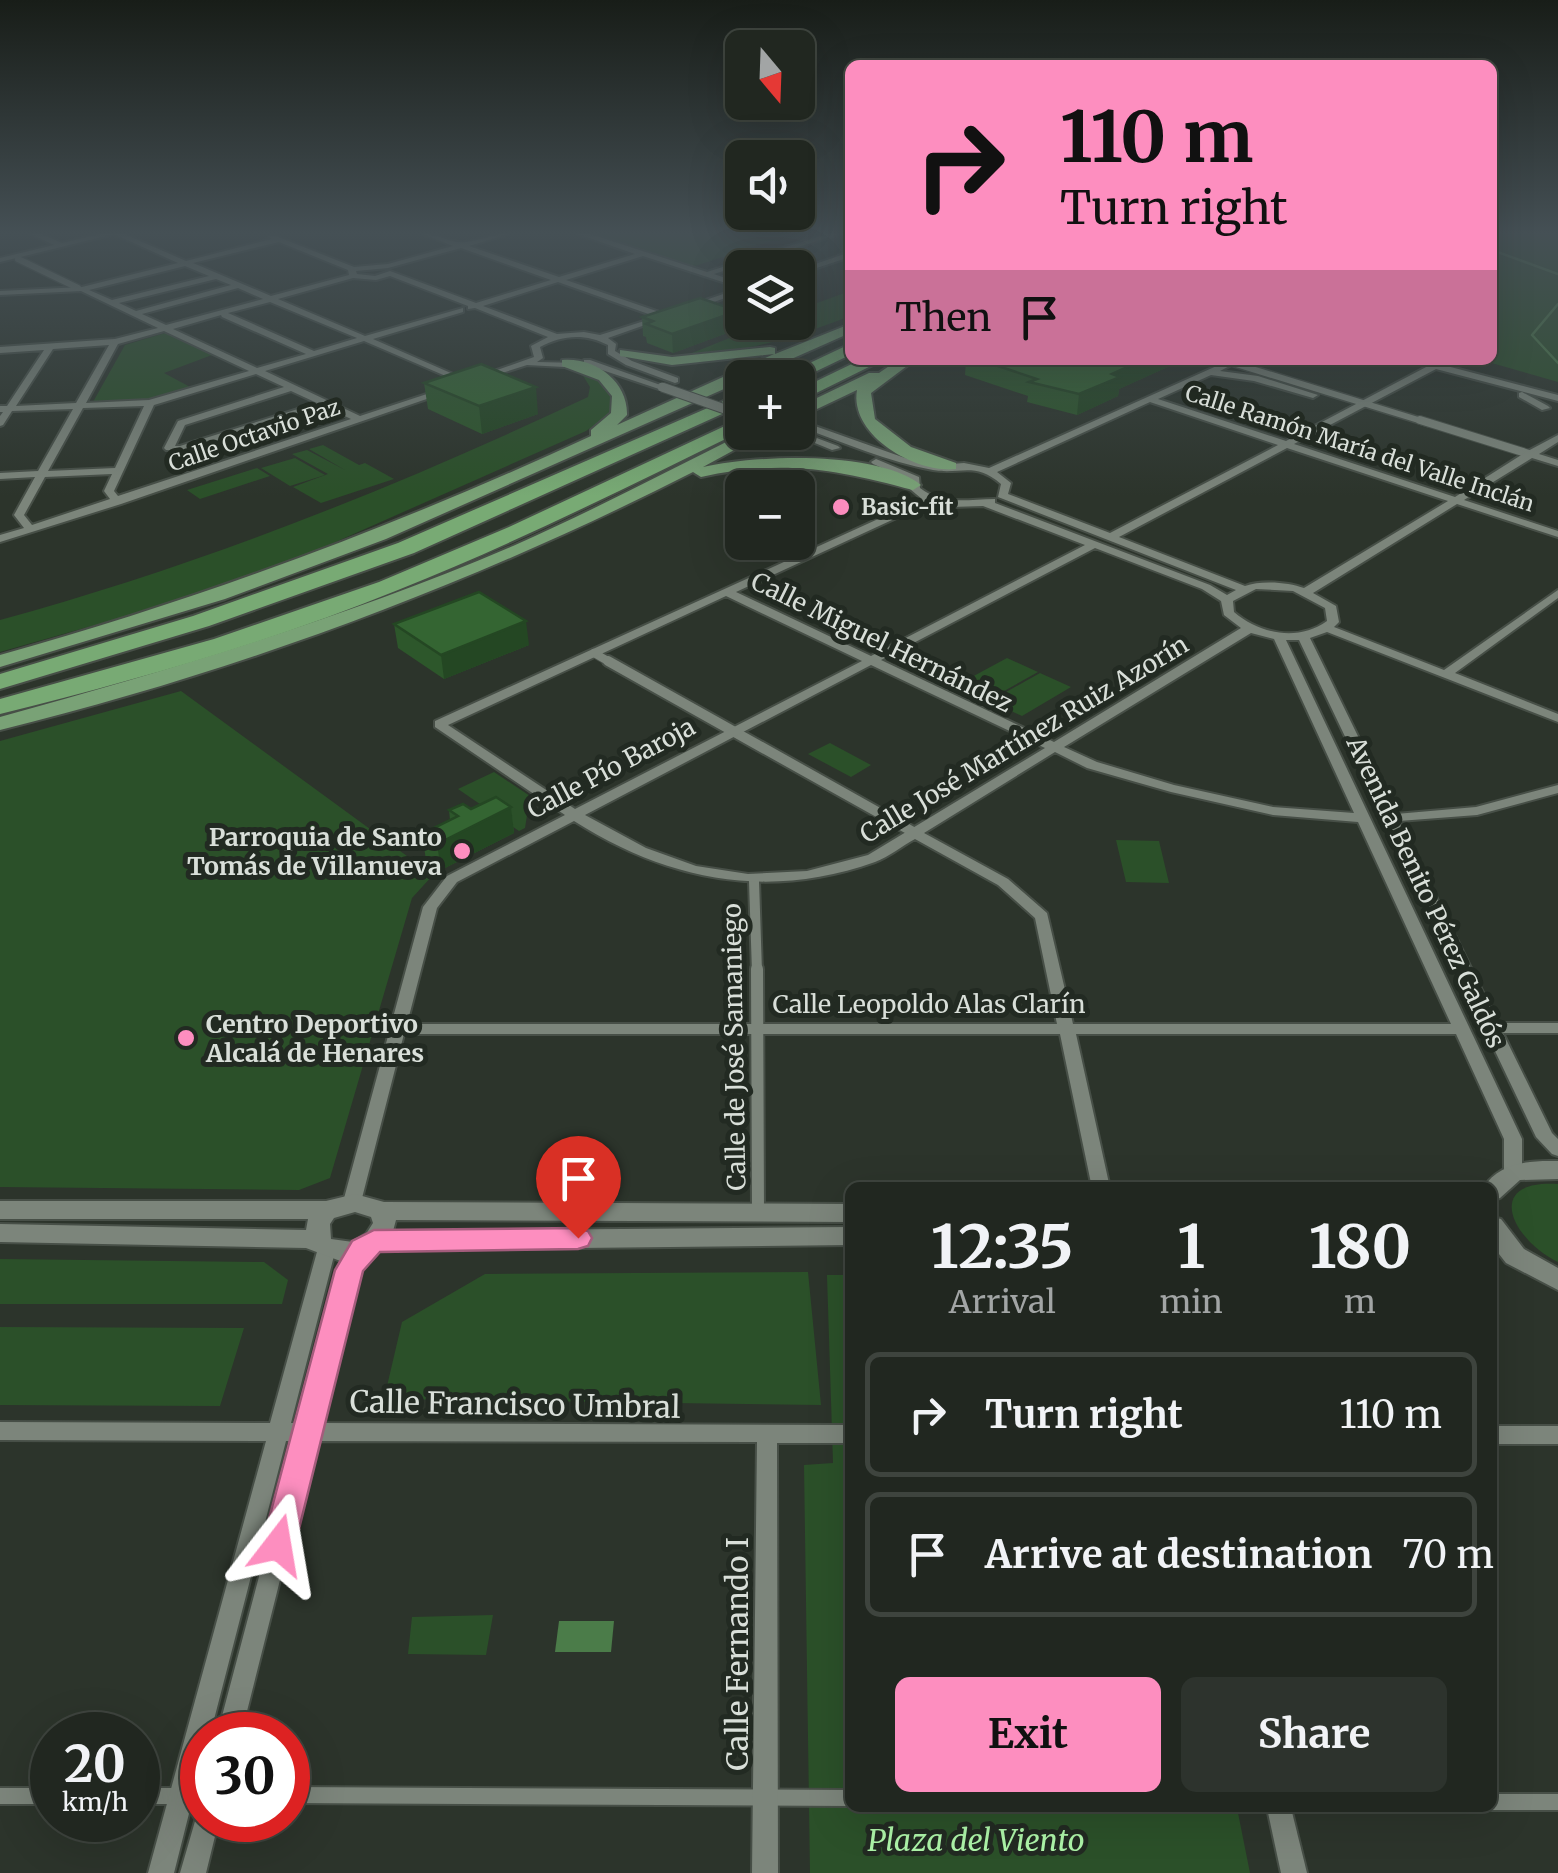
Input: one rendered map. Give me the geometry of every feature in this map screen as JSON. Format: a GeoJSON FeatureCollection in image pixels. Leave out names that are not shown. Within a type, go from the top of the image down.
{"type":"FeatureCollection","features":[{"type":"Feature","properties":{"kind":"highway"},"geometry":{"type":"LineString","coordinates":[[613,344],[672,360],[726,358],[772,351],[845,328]]}},
{"type":"Feature","properties":{"kind":"highway"},"geometry":{"type":"LineString","coordinates":[[0,660],[259,582],[518,476],[845,328]]}},
{"type":"Feature","properties":{"kind":"highway"},"geometry":{"type":"LineString","coordinates":[[815,365],[845,351]]}},
{"type":"Feature","properties":{"kind":"highway"},"geometry":{"type":"LineString","coordinates":[[518,476],[582,442],[619,415],[620,395],[614,386],[578,364]]}},
{"type":"Feature","properties":{"kind":"highway"},"geometry":{"type":"LineString","coordinates":[[815,389],[864,365]]}},
{"type":"Feature","properties":{"kind":"highway"},"geometry":{"type":"LineString","coordinates":[[815,406],[897,365]]}},
{"type":"Feature","properties":{"kind":"highway"},"geometry":{"type":"LineString","coordinates":[[900,365],[864,391],[862,411],[866,421],[901,448],[944,467]]}},
{"type":"Feature","properties":{"kind":"highway"},"geometry":{"type":"LineString","coordinates":[[0,679],[201,621],[406,548],[725,408]]}},
{"type":"Feature","properties":{"kind":"highway"},"geometry":{"type":"LineString","coordinates":[[0,707],[363,596],[578,504],[725,432]]}},
{"type":"Feature","properties":{"kind":"highway"},"geometry":{"type":"LineString","coordinates":[[550,536],[725,449]]}},
{"type":"Feature","properties":{"kind":"highway"},"geometry":{"type":"LineString","coordinates":[[0,724],[276,642],[387,603],[664,484],[722,466],[772,461],[829,463],[914,482]]}},
{"type":"Feature","properties":{"kind":"street"},"geometry":{"type":"LineString","coordinates":[[151,321],[361,420]]}},
{"type":"Feature","properties":{"kind":"street"},"geometry":{"type":"LineString","coordinates":[[0,350],[115,342],[190,321]]}},
{"type":"Feature","properties":{"kind":"street"},"geometry":{"type":"LineString","coordinates":[[240,321],[314,354]]}},
{"type":"Feature","properties":{"kind":"street"},"geometry":{"type":"LineString","coordinates":[[325,321],[469,383]]}},
{"type":"Feature","properties":{"kind":"street"},"geometry":{"type":"LineString","coordinates":[[4,409],[150,403],[421,321]]}},
{"type":"Feature","properties":{"kind":"street"},"geometry":{"type":"LineString","coordinates":[[498,321],[534,336],[613,344]]}},
{"type":"Feature","properties":{"kind":"street"},"geometry":{"type":"LineString","coordinates":[[533,362],[578,364],[629,330],[652,321]]}},
{"type":"Feature","properties":{"kind":"street"},"geometry":{"type":"LineString","coordinates":[[534,336],[551,334],[613,344],[675,380],[725,396]]}},
{"type":"Feature","properties":{"kind":"street"},"geometry":{"type":"LineString","coordinates":[[534,336],[557,337]]}},
{"type":"Feature","properties":{"kind":"street"},"geometry":{"type":"LineString","coordinates":[[533,362],[534,336]]}},
{"type":"Feature","properties":{"kind":"street"},"geometry":{"type":"LineString","coordinates":[[30,530],[19,515],[115,342]]}},
{"type":"Feature","properties":{"kind":"street"},"geometry":{"type":"LineString","coordinates":[[0,423],[4,409],[49,348]]}},
{"type":"Feature","properties":{"kind":"street"},"geometry":{"type":"LineString","coordinates":[[533,362],[578,364],[725,409]]}},
{"type":"Feature","properties":{"kind":"street","name":"Calle Octavio Paz"},"geometry":{"type":"LineString","coordinates":[[0,538],[533,362]]}},
{"type":"Feature","properties":{"kind":"street"},"geometry":{"type":"LineString","coordinates":[[815,429],[903,460],[990,471],[1223,365]]}},
{"type":"Feature","properties":{"kind":"street"},"geometry":{"type":"LineString","coordinates":[[1242,365],[1558,462]]}},
{"type":"Feature","properties":{"kind":"street"},"geometry":{"type":"LineString","coordinates":[[1109,538],[1437,365]]}},
{"type":"Feature","properties":{"kind":"street"},"geometry":{"type":"LineString","coordinates":[[1447,365],[1558,400],[1548,412],[1551,436],[1541,448]]}},
{"type":"Feature","properties":{"kind":"street"},"geometry":{"type":"LineString","coordinates":[[1210,372],[1255,378],[1313,395]]}},
{"type":"Feature","properties":{"kind":"street"},"geometry":{"type":"LineString","coordinates":[[1496,382],[1548,412]]}},
{"type":"Feature","properties":{"kind":"street"},"geometry":{"type":"LineString","coordinates":[[293,387],[181,423],[169,448],[181,449],[324,403]]}},
{"type":"Feature","properties":{"kind":"street","name":"Calle Ramón María del Valle Inclán"},"geometry":{"type":"LineString","coordinates":[[1148,399],[1558,534]]}},
{"type":"Feature","properties":{"kind":"street"},"geometry":{"type":"LineString","coordinates":[[117,502],[109,491],[150,403]]}},
{"type":"Feature","properties":{"kind":"street"},"geometry":{"type":"LineString","coordinates":[[1306,592],[1558,438]]}},
{"type":"Feature","properties":{"kind":"street"},"geometry":{"type":"LineString","coordinates":[[815,441],[914,482],[930,499]]}},
{"type":"Feature","properties":{"kind":"street"},"geometry":{"type":"LineString","coordinates":[[914,482],[944,467]]}},
{"type":"Feature","properties":{"kind":"street"},"geometry":{"type":"LineString","coordinates":[[0,476],[117,471]]}},
{"type":"Feature","properties":{"kind":"street"},"geometry":{"type":"LineString","coordinates":[[990,471],[1006,482],[1002,495]]}},
{"type":"Feature","properties":{"kind":"street"},"geometry":{"type":"LineString","coordinates":[[985,503],[1002,495],[1242,589]]}},
{"type":"Feature","properties":{"kind":"street"},"geometry":{"type":"LineString","coordinates":[[594,653],[930,499],[957,504],[985,503],[1014,512],[1227,599]]}},
{"type":"Feature","properties":{"kind":"street","name":"Calle Pío Baroja"},"geometry":{"type":"LineString","coordinates":[[341,1206],[397,1029],[430,907],[452,880],[1094,544]]}},
{"type":"Feature","properties":{"kind":"street"},"geometry":{"type":"LineString","coordinates":[[1227,599],[1242,589],[1265,586],[1306,592],[1330,606],[1334,614],[1327,628]]}},
{"type":"Feature","properties":{"kind":"street","name":"Calle Miguel Hernández"},"geometry":{"type":"LineString","coordinates":[[726,592],[1092,765],[1171,788],[1274,810],[1365,818]]}},
{"type":"Feature","properties":{"kind":"street"},"geometry":{"type":"LineString","coordinates":[[1446,674],[1558,593]]}},
{"type":"Feature","properties":{"kind":"street"},"geometry":{"type":"LineString","coordinates":[[1227,599],[1228,613],[1250,628],[1303,636],[1327,628],[1558,718]]}},
{"type":"Feature","properties":{"kind":"street","name":"Calle José Martínez Ruiz Azorín"},"geometry":{"type":"LineString","coordinates":[[594,653],[439,724],[636,852],[680,869],[754,881],[807,878],[873,858],[1250,628]]}},
{"type":"Feature","properties":{"kind":"street","name":"Avenida Benito Pérez Galdós"},"geometry":{"type":"LineString","coordinates":[[1278,635],[1513,1139],[1513,1174]]}},
{"type":"Feature","properties":{"kind":"street","name":"Avenida Benito Pérez Galdós"},"geometry":{"type":"LineString","coordinates":[[1303,636],[1545,1137],[1558,1150]]}},
{"type":"Feature","properties":{"kind":"street"},"geometry":{"type":"LineString","coordinates":[[594,653],[1004,882],[1042,916],[1049,933],[1100,1182]]}},
{"type":"Feature","properties":{"kind":"street"},"geometry":{"type":"LineString","coordinates":[[1392,818],[1477,811],[1558,790]]}},
{"type":"Feature","properties":{"kind":"street","name":"Calle de José Samaniego"},"geometry":{"type":"LineString","coordinates":[[754,881],[759,1029],[758,1212]]}},
{"type":"Feature","properties":{"kind":"street"},"geometry":{"type":"LineString","coordinates":[[1493,1028],[1558,1028]]}},
{"type":"Feature","properties":{"kind":"street","name":"Calle Leopoldo Alas Clarín"},"geometry":{"type":"LineString","coordinates":[[397,1029],[1461,1029]]}},
{"type":"Feature","properties":{"kind":"street"},"geometry":{"type":"LineString","coordinates":[[1497,1182],[1535,1169],[1558,1170]]}},
{"type":"Feature","properties":{"kind":"street"},"geometry":{"type":"LineString","coordinates":[[0,1210],[341,1206],[364,1202],[381,1211],[845,1212]]}},
{"type":"Feature","properties":{"kind":"street"},"geometry":{"type":"LineString","coordinates":[[212,1712],[323,1245],[318,1225],[341,1206]]}},
{"type":"Feature","properties":{"kind":"street"},"geometry":{"type":"LineString","coordinates":[[235,1712],[349,1270],[384,1226],[381,1211]]}},
{"type":"Feature","properties":{"kind":"street"},"geometry":{"type":"LineString","coordinates":[[0,1233],[323,1245],[348,1252],[368,1245],[845,1236]]}},
{"type":"Feature","properties":{"kind":"street"},"geometry":{"type":"LineString","coordinates":[[1497,1239],[1529,1266],[1558,1280]]}},
{"type":"Feature","properties":{"kind":"street","name":"Calle Francisco Umbral"},"geometry":{"type":"LineString","coordinates":[[0,1431],[845,1434]]}},
{"type":"Feature","properties":{"kind":"street","name":"Calle Fernando I"},"geometry":{"type":"LineString","coordinates":[[766,1873],[768,1435]]}},
{"type":"Feature","properties":{"kind":"street"},"geometry":{"type":"LineString","coordinates":[[1497,1435],[1558,1435]]}},
{"type":"Feature","properties":{"kind":"street"},"geometry":{"type":"LineString","coordinates":[[310,1795],[845,1798]]}},
{"type":"Feature","properties":{"kind":"street"},"geometry":{"type":"LineString","coordinates":[[0,1796],[30,1796]]}},
{"type":"Feature","properties":{"kind":"street"},"geometry":{"type":"LineString","coordinates":[[1497,1802],[1558,1802]]}},
{"type":"Feature","properties":{"kind":"street"},"geometry":{"type":"LineString","coordinates":[[1280,1812],[1294,1873]]}},
{"type":"Feature","properties":{"kind":"street"},"geometry":{"type":"LineString","coordinates":[[160,1873],[180,1825]]}},
{"type":"Feature","properties":{"kind":"street"},"geometry":{"type":"LineString","coordinates":[[194,1873],[202,1842]]}},
{"type":"Feature","properties":{"kind":"green space"},"geometry":{"type":"Polygon","coordinates":[[[815,321],[835,321],[815,329],[815,321]]]}},
{"type":"Feature","properties":{"kind":"green space"},"geometry":{"type":"Polygon","coordinates":[[[1497,321],[1558,321],[1558,382],[1497,365],[1497,321]]]}},
{"type":"Feature","properties":{"kind":"green space"},"geometry":{"type":"Polygon","coordinates":[[[165,333],[212,355],[164,373],[192,388],[155,399],[93,402],[125,345],[165,333]]]}},
{"type":"Feature","properties":{"kind":"green space"},"geometry":{"type":"Polygon","coordinates":[[[725,340],[779,340],[727,351],[682,357],[725,340]]]}},
{"type":"Feature","properties":{"kind":"green space"},"geometry":{"type":"Polygon","coordinates":[[[590,372],[609,387],[615,404],[606,417],[586,431],[304,556],[183,600],[0,652],[0,620],[225,549],[444,462],[588,397],[590,387],[582,374],[590,372]]]}},
{"type":"Feature","properties":{"kind":"green space"},"geometry":{"type":"Polygon","coordinates":[[[323,445],[394,479],[321,503],[293,487],[328,474],[292,454],[307,450],[345,470],[309,449],[323,445]]]}},
{"type":"Feature","properties":{"kind":"green space"},"geometry":{"type":"Polygon","coordinates":[[[295,458],[325,475],[290,486],[261,468],[295,458]]]}},
{"type":"Feature","properties":{"kind":"green space"},"geometry":{"type":"Polygon","coordinates":[[[257,468],[270,476],[200,499],[187,490],[257,468]]]}},
{"type":"Feature","properties":{"kind":"green space"},"geometry":{"type":"Polygon","coordinates":[[[1007,658],[1038,672],[988,700],[957,685],[1007,658]]]}},
{"type":"Feature","properties":{"kind":"green space"},"geometry":{"type":"Polygon","coordinates":[[[1040,673],[1071,687],[1022,716],[990,701],[1040,673]]]}},
{"type":"Feature","properties":{"kind":"green space","name":"Centro Deportivo Alcalá de Henares"},"geometry":{"type":"Polygon","coordinates":[[[181,691],[433,875],[412,898],[330,1178],[299,1190],[0,1187],[0,741],[181,691]]]}},
{"type":"Feature","properties":{"kind":"green space"},"geometry":{"type":"Polygon","coordinates":[[[830,743],[871,765],[851,777],[808,754],[830,743]]]}},
{"type":"Feature","properties":{"kind":"green space"},"geometry":{"type":"Polygon","coordinates":[[[494,772],[530,796],[525,828],[519,831],[458,789],[494,772]]]}},
{"type":"Feature","properties":{"kind":"green space"},"geometry":{"type":"Polygon","coordinates":[[[1116,840],[1159,841],[1169,883],[1126,882],[1116,840]]]}},
{"type":"Feature","properties":{"kind":"green space"},"geometry":{"type":"Polygon","coordinates":[[[1558,1184],[1558,1262],[1528,1239],[1512,1213],[1513,1200],[1520,1191],[1535,1185],[1558,1184]]]}},
{"type":"Feature","properties":{"kind":"green space"},"geometry":{"type":"Polygon","coordinates":[[[0,1259],[264,1262],[288,1280],[282,1304],[0,1304],[0,1259]]]}},
{"type":"Feature","properties":{"kind":"green space"},"geometry":{"type":"Polygon","coordinates":[[[808,1272],[821,1405],[384,1399],[402,1322],[485,1274],[808,1272]]]}},
{"type":"Feature","properties":{"kind":"green space","name":"Plaza del Viento"},"geometry":{"type":"Polygon","coordinates":[[[827,1275],[845,1275],[845,1812],[1238,1812],[1250,1873],[810,1873],[804,1465],[833,1463],[827,1275]]]}},
{"type":"Feature","properties":{"kind":"green space"},"geometry":{"type":"Polygon","coordinates":[[[0,1327],[244,1328],[220,1406],[0,1405],[0,1327]]]}},
{"type":"Feature","properties":{"kind":"green space"},"geometry":{"type":"Polygon","coordinates":[[[493,1615],[486,1655],[408,1654],[412,1617],[493,1615]]]}},
{"type":"Feature","properties":{"kind":"shaded area"},"geometry":{"type":"Polygon","coordinates":[[[559,1621],[614,1621],[611,1652],[555,1652],[559,1621]]]}},
{"type":"Feature","properties":{"kind":"building"},"geometry":{"type":"Polygon","coordinates":[[[708,321],[672,334],[646,324],[708,321]]]}},
{"type":"Feature","properties":{"kind":"building"},"geometry":{"type":"Polygon","coordinates":[[[481,364],[536,387],[479,406],[424,383],[481,364]]]}},
{"type":"Feature","properties":{"kind":"building"},"geometry":{"type":"Polygon","coordinates":[[[995,365],[1132,365],[1112,374],[1120,377],[1079,394],[1029,382],[1037,379],[995,365]]]}},
{"type":"Feature","properties":{"kind":"building"},"geometry":{"type":"Polygon","coordinates":[[[479,592],[526,621],[441,655],[394,624],[479,592]]]}},
{"type":"Feature","properties":{"kind":"building"},"geometry":{"type":"Polygon","coordinates":[[[496,797],[511,807],[437,844],[422,834],[458,816],[449,810],[463,804],[471,809],[496,797]]]}},
{"type":"Feature","properties":{"kind":"waterway"},"geometry":{"type":"LineString","coordinates":[[1543,321],[1532,335],[1558,363]]}},
{"type":"Feature","properties":{"kind":"place","name":"Basic-fit"},"geometry":{"type":"Point","coordinates":[841,507]}},
{"type":"Feature","properties":{"kind":"place","name":"Parroquia de Santo Tomás de Villanueva"},"geometry":{"type":"Point","coordinates":[462,851]}},
{"type":"Feature","properties":{"kind":"place","name":"Centro Deportivo Alcalá de Henares"},"geometry":{"type":"Point","coordinates":[186,1038]}},
{"type":"Feature","properties":{"kind":"route"},"geometry":{"type":"LineString","coordinates":[[278,1545],[349,1270],[362,1249],[374,1241],[578,1238]]}}]}
